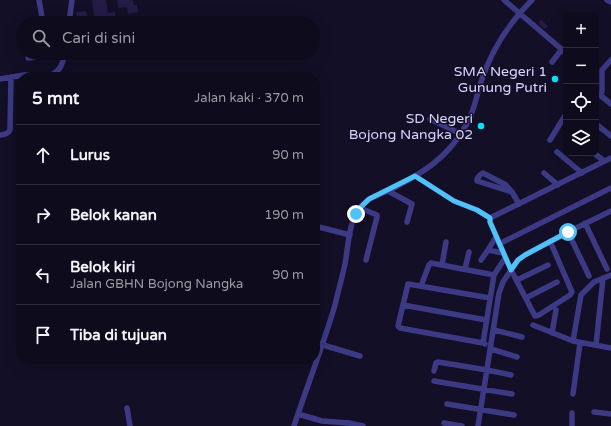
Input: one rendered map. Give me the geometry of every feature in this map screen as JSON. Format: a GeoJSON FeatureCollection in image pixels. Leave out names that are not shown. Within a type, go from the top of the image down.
{"type":"FeatureCollection","features":[{"type":"Feature","properties":{"kind":"street"},"geometry":{"type":"LineString","coordinates":[[39,0],[42,16]]}},
{"type":"Feature","properties":{"kind":"street"},"geometry":{"type":"LineString","coordinates":[[70,16],[72,0]]}},
{"type":"Feature","properties":{"kind":"street"},"geometry":{"type":"LineString","coordinates":[[504,0],[563,50]]}},
{"type":"Feature","properties":{"kind":"street"},"geometry":{"type":"LineString","coordinates":[[320,353],[340,284],[354,218],[360,208],[369,199],[388,191],[415,176],[443,157],[461,134],[472,113],[481,81],[502,37],[519,13],[532,0]]}},
{"type":"Feature","properties":{"kind":"street"},"geometry":{"type":"LineString","coordinates":[[607,0],[611,2]]}},
{"type":"Feature","properties":{"kind":"street"},"geometry":{"type":"LineString","coordinates":[[552,62],[563,52]]}},
{"type":"Feature","properties":{"kind":"street"},"geometry":{"type":"LineString","coordinates":[[56,72],[62,66],[63,60]]}},
{"type":"Feature","properties":{"kind":"street"},"geometry":{"type":"LineString","coordinates":[[599,92],[602,91],[602,70],[611,60]]}},
{"type":"Feature","properties":{"kind":"street"},"geometry":{"type":"LineString","coordinates":[[0,79],[16,76]]}},
{"type":"Feature","properties":{"kind":"street"},"geometry":{"type":"LineString","coordinates":[[0,135],[5,135],[10,130],[11,77]]}},
{"type":"Feature","properties":{"kind":"street"},"geometry":{"type":"LineString","coordinates":[[599,94],[611,104]]}},
{"type":"Feature","properties":{"kind":"street"},"geometry":{"type":"LineString","coordinates":[[430,119],[461,134]]}},
{"type":"Feature","properties":{"kind":"street"},"geometry":{"type":"LineString","coordinates":[[550,140],[563,119]]}},
{"type":"Feature","properties":{"kind":"street"},"geometry":{"type":"LineString","coordinates":[[599,126],[611,136]]}},
{"type":"Feature","properties":{"kind":"street"},"geometry":{"type":"LineString","coordinates":[[557,152],[582,173]]}},
{"type":"Feature","properties":{"kind":"street"},"geometry":{"type":"LineString","coordinates":[[598,156],[604,161]]}},
{"type":"Feature","properties":{"kind":"street"},"geometry":{"type":"LineString","coordinates":[[490,218],[611,158]]}},
{"type":"Feature","properties":{"kind":"street"},"geometry":{"type":"LineString","coordinates":[[512,192],[477,181],[477,179],[483,173],[506,185],[512,192],[519,204]]}},
{"type":"Feature","properties":{"kind":"street"},"geometry":{"type":"LineString","coordinates":[[544,173],[558,185]]}},
{"type":"Feature","properties":{"kind":"street"},"geometry":{"type":"LineString","coordinates":[[415,176],[454,201],[477,210],[490,218]]}},
{"type":"Feature","properties":{"kind":"street"},"geometry":{"type":"LineString","coordinates":[[499,244],[611,188]]}},
{"type":"Feature","properties":{"kind":"street"},"geometry":{"type":"LineString","coordinates":[[388,191],[412,204],[407,222]]}},
{"type":"Feature","properties":{"kind":"street"},"geometry":{"type":"LineString","coordinates":[[360,208],[377,215],[366,260]]}},
{"type":"Feature","properties":{"kind":"street"},"geometry":{"type":"LineString","coordinates":[[478,426],[487,370],[488,345],[486,320],[494,275],[507,262],[518,260],[550,241],[611,212]]}},
{"type":"Feature","properties":{"kind":"street"},"geometry":{"type":"LineString","coordinates":[[490,218],[490,222],[507,262],[518,280],[534,314],[537,316],[572,293],[550,241]]}},
{"type":"Feature","properties":{"kind":"street"},"geometry":{"type":"LineString","coordinates":[[586,223],[607,269]]}},
{"type":"Feature","properties":{"kind":"street"},"geometry":{"type":"LineString","coordinates":[[320,227],[350,235]]}},
{"type":"Feature","properties":{"kind":"street"},"geometry":{"type":"LineString","coordinates":[[568,232],[589,276]]}},
{"type":"Feature","properties":{"kind":"street"},"geometry":{"type":"LineString","coordinates":[[481,260],[496,237]]}},
{"type":"Feature","properties":{"kind":"street"},"geometry":{"type":"LineString","coordinates":[[442,265],[446,242]]}},
{"type":"Feature","properties":{"kind":"street"},"geometry":{"type":"LineString","coordinates":[[488,250],[507,262]]}},
{"type":"Feature","properties":{"kind":"street"},"geometry":{"type":"LineString","coordinates":[[465,269],[469,252]]}},
{"type":"Feature","properties":{"kind":"street"},"geometry":{"type":"LineString","coordinates":[[488,345],[494,330],[499,293],[507,262]]}},
{"type":"Feature","properties":{"kind":"street"},"geometry":{"type":"LineString","coordinates":[[421,286],[430,264],[494,275]]}},
{"type":"Feature","properties":{"kind":"street"},"geometry":{"type":"LineString","coordinates":[[518,280],[548,265]]}},
{"type":"Feature","properties":{"kind":"street"},"geometry":{"type":"LineString","coordinates":[[573,341],[581,295],[594,282],[611,274]]}},
{"type":"Feature","properties":{"kind":"street"},"geometry":{"type":"LineString","coordinates":[[596,345],[603,278]]}},
{"type":"Feature","properties":{"kind":"street"},"geometry":{"type":"LineString","coordinates":[[526,298],[557,282]]}},
{"type":"Feature","properties":{"kind":"street"},"geometry":{"type":"LineString","coordinates":[[490,298],[408,284],[398,326],[400,328],[488,345],[517,357]]}},
{"type":"Feature","properties":{"kind":"street"},"geometry":{"type":"LineString","coordinates":[[404,305],[486,320]]}},
{"type":"Feature","properties":{"kind":"street"},"geometry":{"type":"LineString","coordinates":[[552,333],[556,310]]}},
{"type":"Feature","properties":{"kind":"street"},"geometry":{"type":"LineString","coordinates":[[533,325],[573,341],[611,348]]}},
{"type":"Feature","properties":{"kind":"street"},"geometry":{"type":"LineString","coordinates":[[494,330],[522,337]]}},
{"type":"Feature","properties":{"kind":"street"},"geometry":{"type":"LineString","coordinates":[[573,394],[580,343]]}},
{"type":"Feature","properties":{"kind":"street"},"geometry":{"type":"LineString","coordinates":[[323,345],[360,356]]}},
{"type":"Feature","properties":{"kind":"street"},"geometry":{"type":"LineString","coordinates":[[434,371],[437,362],[511,375]]}},
{"type":"Feature","properties":{"kind":"street"},"geometry":{"type":"LineString","coordinates":[[294,426],[316,364]]}},
{"type":"Feature","properties":{"kind":"street"},"geometry":{"type":"LineString","coordinates":[[434,381],[512,394]]}},
{"type":"Feature","properties":{"kind":"street"},"geometry":{"type":"LineString","coordinates":[[447,404],[514,415]]}},
{"type":"Feature","properties":{"kind":"street"},"geometry":{"type":"LineString","coordinates":[[127,408],[130,426]]}},
{"type":"Feature","properties":{"kind":"street"},"geometry":{"type":"LineString","coordinates":[[572,412],[572,426]]}},
{"type":"Feature","properties":{"kind":"street"},"geometry":{"type":"LineString","coordinates":[[594,412],[611,414]]}},
{"type":"Feature","properties":{"kind":"street"},"geometry":{"type":"LineString","coordinates":[[298,414],[322,421],[349,423],[363,426]]}},
{"type":"Feature","properties":{"kind":"street"},"geometry":{"type":"LineString","coordinates":[[444,423],[462,426]]}},
{"type":"Feature","properties":{"kind":"building"},"geometry":{"type":"Polygon","coordinates":[[[92,0],[106,0],[108,13],[115,12],[115,16],[94,16],[92,0]]]}},
{"type":"Feature","properties":{"kind":"building"},"geometry":{"type":"Polygon","coordinates":[[[117,0],[133,0],[134,5],[137,5],[138,12],[128,14],[127,7],[118,8],[117,0]]]}},
{"type":"Feature","properties":{"kind":"building"},"geometry":{"type":"Polygon","coordinates":[[[86,11],[87,16],[77,16],[76,12],[86,11]]]}},
{"type":"Feature","properties":{"kind":"building"},"geometry":{"type":"Polygon","coordinates":[[[541,20],[548,26],[545,29],[538,23],[541,20]]]}},
{"type":"Feature","properties":{"kind":"place","name":"SMA Negeri 1 Gunung Putri"},"geometry":{"type":"Point","coordinates":[555,79]}},
{"type":"Feature","properties":{"kind":"place","name":"SD Negeri Bojong Nangka 02"},"geometry":{"type":"Point","coordinates":[481,126]}},
{"type":"Feature","properties":{"kind":"route"},"geometry":{"type":"LineString","coordinates":[[356,214],[369,199],[388,191],[415,176],[454,201],[477,210],[490,218],[490,222],[511,270],[518,260],[525,255],[568,232]]}}]}
